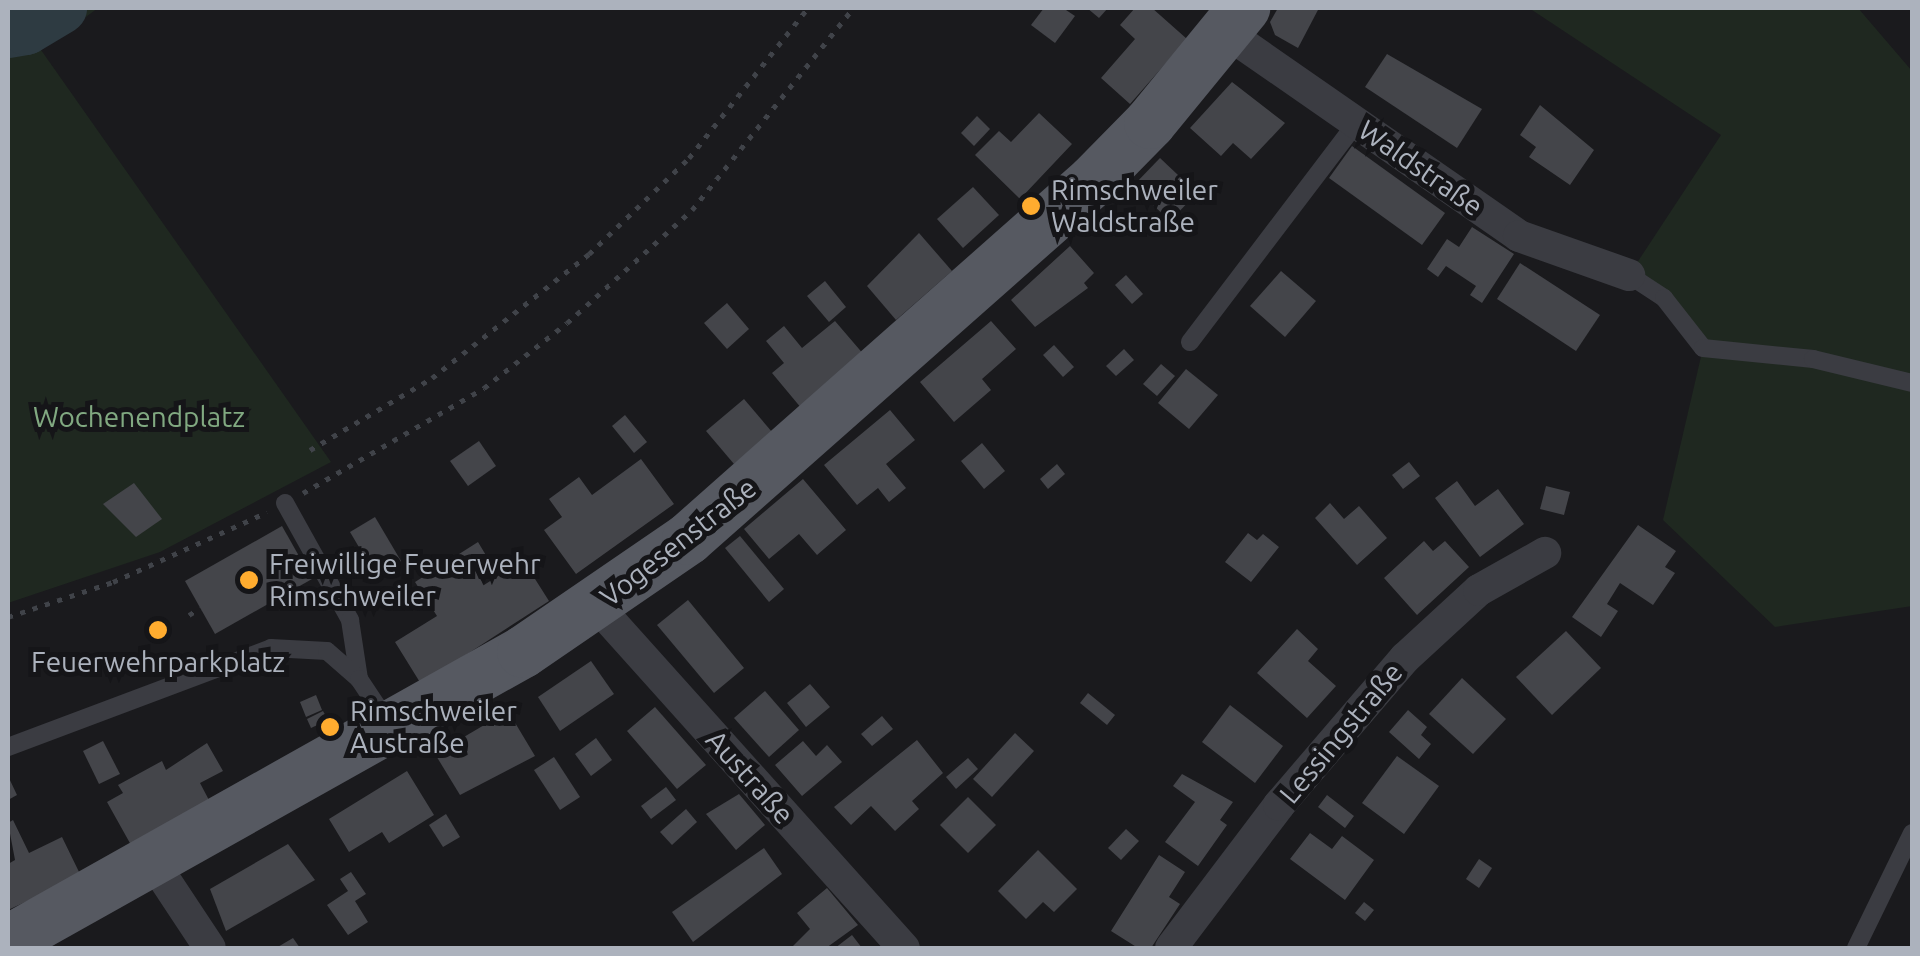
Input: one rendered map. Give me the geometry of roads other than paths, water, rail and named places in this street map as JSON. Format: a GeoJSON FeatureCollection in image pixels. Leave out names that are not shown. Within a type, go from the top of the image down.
{"type":"FeatureCollection","features":[{"type":"Feature","properties":{"kind":"main road","name":"Vogesenstraße"},"geometry":{"type":"LineString","coordinates":[[8,941],[390,727],[596,605],[758,481],[1036,236],[1150,123],[1236,20]]}},
{"type":"Feature","properties":{"kind":"street","name":"Waldstraße"},"geometry":{"type":"LineString","coordinates":[[1236,20],[1356,123],[1518,236],[1629,274]]}},
{"type":"Feature","properties":{"kind":"street","name":"Lessingstraße"},"geometry":{"type":"LineString","coordinates":[[1171,948],[1280,805],[1404,658],[1479,590],[1545,553]]}},
{"type":"Feature","properties":{"kind":"street","name":"Austraße"},"geometry":{"type":"LineString","coordinates":[[596,605],[904,948]]}},
{"type":"Feature","properties":{"kind":"street"},"geometry":{"type":"LineString","coordinates":[[153,862],[210,948]]}},
{"type":"Feature","properties":{"kind":"lane"},"geometry":{"type":"LineString","coordinates":[[1190,342],[1356,123]]}},
{"type":"Feature","properties":{"kind":"lane"},"geometry":{"type":"LineString","coordinates":[[1629,274],[1664,298],[1703,348],[1813,359],[1912,383]]}},
{"type":"Feature","properties":{"kind":"lane"},"geometry":{"type":"LineString","coordinates":[[285,504],[350,620],[360,679]]}},
{"type":"Feature","properties":{"kind":"lane"},"geometry":{"type":"LineString","coordinates":[[8,747],[271,648],[327,652],[360,679],[390,727]]}},
{"type":"Feature","properties":{"kind":"lane"},"geometry":{"type":"LineString","coordinates":[[1856,948],[1912,834]]}},
{"type":"Feature","properties":{"kind":"waterway"},"geometry":{"type":"LineString","coordinates":[[8,32],[26,29],[61,8]]}},
{"type":"Feature","properties":{"kind":"place","name":"Rimschweiler Waldstraße"},"geometry":{"type":"Point","coordinates":[1031,206]}},
{"type":"Feature","properties":{"kind":"place","name":"Freiwillige Feuerwehr Rimschweiler"},"geometry":{"type":"Point","coordinates":[249,580]}},
{"type":"Feature","properties":{"kind":"place","name":"Feuerwehrparkplatz"},"geometry":{"type":"Point","coordinates":[158,630]}},
{"type":"Feature","properties":{"kind":"place","name":"Rimschweiler Austraße"},"geometry":{"type":"Point","coordinates":[330,727]}},
{"type":"Feature","properties":{"kind":"park label","name":"Wochenendplatz"},"geometry":{"type":"Point","coordinates":[139,417]}}]}
